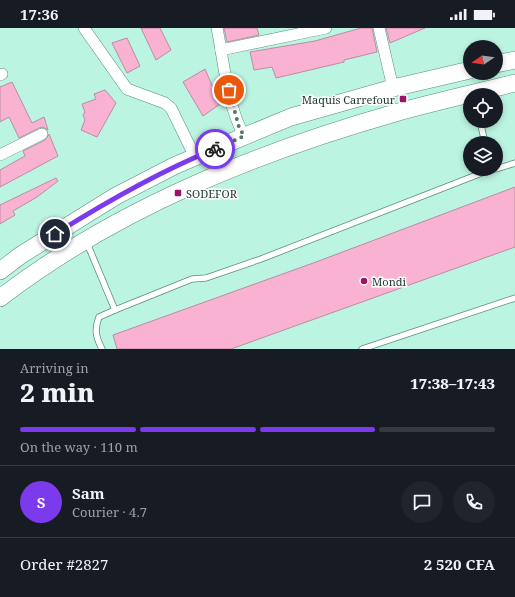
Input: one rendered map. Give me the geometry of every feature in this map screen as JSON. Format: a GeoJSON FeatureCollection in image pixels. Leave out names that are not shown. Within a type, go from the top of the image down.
{"type":"FeatureCollection","features":[{"type":"Feature","properties":{"kind":"main road"},"geometry":{"type":"LineString","coordinates":[[503,63],[515,60]]}},
{"type":"Feature","properties":{"kind":"main road"},"geometry":{"type":"LineString","coordinates":[[1,268],[116,196],[195,157],[244,136],[290,117],[393,88],[463,72]]}},
{"type":"Feature","properties":{"kind":"main road"},"geometry":{"type":"LineString","coordinates":[[497,88],[515,83]]}},
{"type":"Feature","properties":{"kind":"main road"},"geometry":{"type":"LineString","coordinates":[[0,298],[52,260],[86,240],[207,178],[307,140],[396,113],[463,97]]}},
{"type":"Feature","properties":{"kind":"street"},"geometry":{"type":"LineString","coordinates":[[84,28],[127,89],[165,102],[172,108],[195,157]]}},
{"type":"Feature","properties":{"kind":"street"},"geometry":{"type":"LineString","coordinates":[[217,28],[232,101],[239,127],[244,136]]}},
{"type":"Feature","properties":{"kind":"street"},"geometry":{"type":"LineString","coordinates":[[221,50],[274,33],[326,28]]}},
{"type":"Feature","properties":{"kind":"street"},"geometry":{"type":"LineString","coordinates":[[379,28],[393,88]]}},
{"type":"Feature","properties":{"kind":"street"},"geometry":{"type":"LineString","coordinates":[[0,155],[42,134]]}},
{"type":"Feature","properties":{"kind":"lane"},"geometry":{"type":"LineString","coordinates":[[503,167],[515,163]]}},
{"type":"Feature","properties":{"kind":"lane"},"geometry":{"type":"LineString","coordinates":[[102,349],[95,335],[99,317],[192,279],[206,278],[261,259],[474,176]]}},
{"type":"Feature","properties":{"kind":"lane"},"geometry":{"type":"LineString","coordinates":[[86,240],[115,310]]}},
{"type":"Feature","properties":{"kind":"lane"},"geometry":{"type":"LineString","coordinates":[[362,349],[515,298]]}},
{"type":"Feature","properties":{"kind":"building"},"geometry":{"type":"Polygon","coordinates":[[[141,28],[160,28],[171,50],[156,60],[141,28]]]}},
{"type":"Feature","properties":{"kind":"building"},"geometry":{"type":"Polygon","coordinates":[[[224,28],[257,28],[259,35],[227,42],[224,28]]]}},
{"type":"Feature","properties":{"kind":"building"},"geometry":{"type":"Polygon","coordinates":[[[361,28],[372,28],[377,52],[344,60],[344,62],[276,78],[272,67],[254,70],[250,52],[315,41],[361,28]]]}},
{"type":"Feature","properties":{"kind":"building"},"geometry":{"type":"Polygon","coordinates":[[[386,28],[425,28],[390,43],[386,28]]]}},
{"type":"Feature","properties":{"kind":"building"},"geometry":{"type":"Polygon","coordinates":[[[127,38],[140,66],[127,73],[112,43],[127,38]]]}},
{"type":"Feature","properties":{"kind":"building"},"geometry":{"type":"Polygon","coordinates":[[[205,69],[220,104],[203,116],[183,82],[205,69]]]}},
{"type":"Feature","properties":{"kind":"building"},"geometry":{"type":"Polygon","coordinates":[[[12,82],[32,123],[44,117],[48,130],[43,127],[39,128],[19,138],[9,117],[0,122],[0,87],[12,82]]]}},
{"type":"Feature","properties":{"kind":"building"},"geometry":{"type":"Polygon","coordinates":[[[105,90],[116,103],[97,137],[81,130],[85,120],[83,115],[85,112],[82,104],[96,99],[94,94],[105,90]]]}},
{"type":"Feature","properties":{"kind":"building"},"geometry":{"type":"Polygon","coordinates":[[[49,134],[58,156],[0,187],[0,170],[25,156],[23,151],[45,140],[49,134]]]}},
{"type":"Feature","properties":{"kind":"building"},"geometry":{"type":"Polygon","coordinates":[[[56,178],[58,181],[37,197],[13,211],[15,215],[0,224],[0,205],[56,178]]]}},
{"type":"Feature","properties":{"kind":"building"},"geometry":{"type":"Polygon","coordinates":[[[515,187],[515,247],[231,349],[117,349],[113,335],[316,262],[515,187]]]}},
{"type":"Feature","properties":{"kind":"way so far"},"geometry":{"type":"LineString","coordinates":[[215,149],[244,136],[239,127],[229,90]]}},
{"type":"Feature","properties":{"kind":"place","name":"Maquis Carrefour"},"geometry":{"type":"Point","coordinates":[403,99]}},
{"type":"Feature","properties":{"kind":"place","name":"SODEFOR"},"geometry":{"type":"Point","coordinates":[178,193]}},
{"type":"Feature","properties":{"kind":"place","name":"Mondi"},"geometry":{"type":"Point","coordinates":[364,281]}},
{"type":"Feature","properties":{"kind":"route"},"geometry":{"type":"LineString","coordinates":[[55,234],[116,196],[174,166],[215,149]]}}]}
